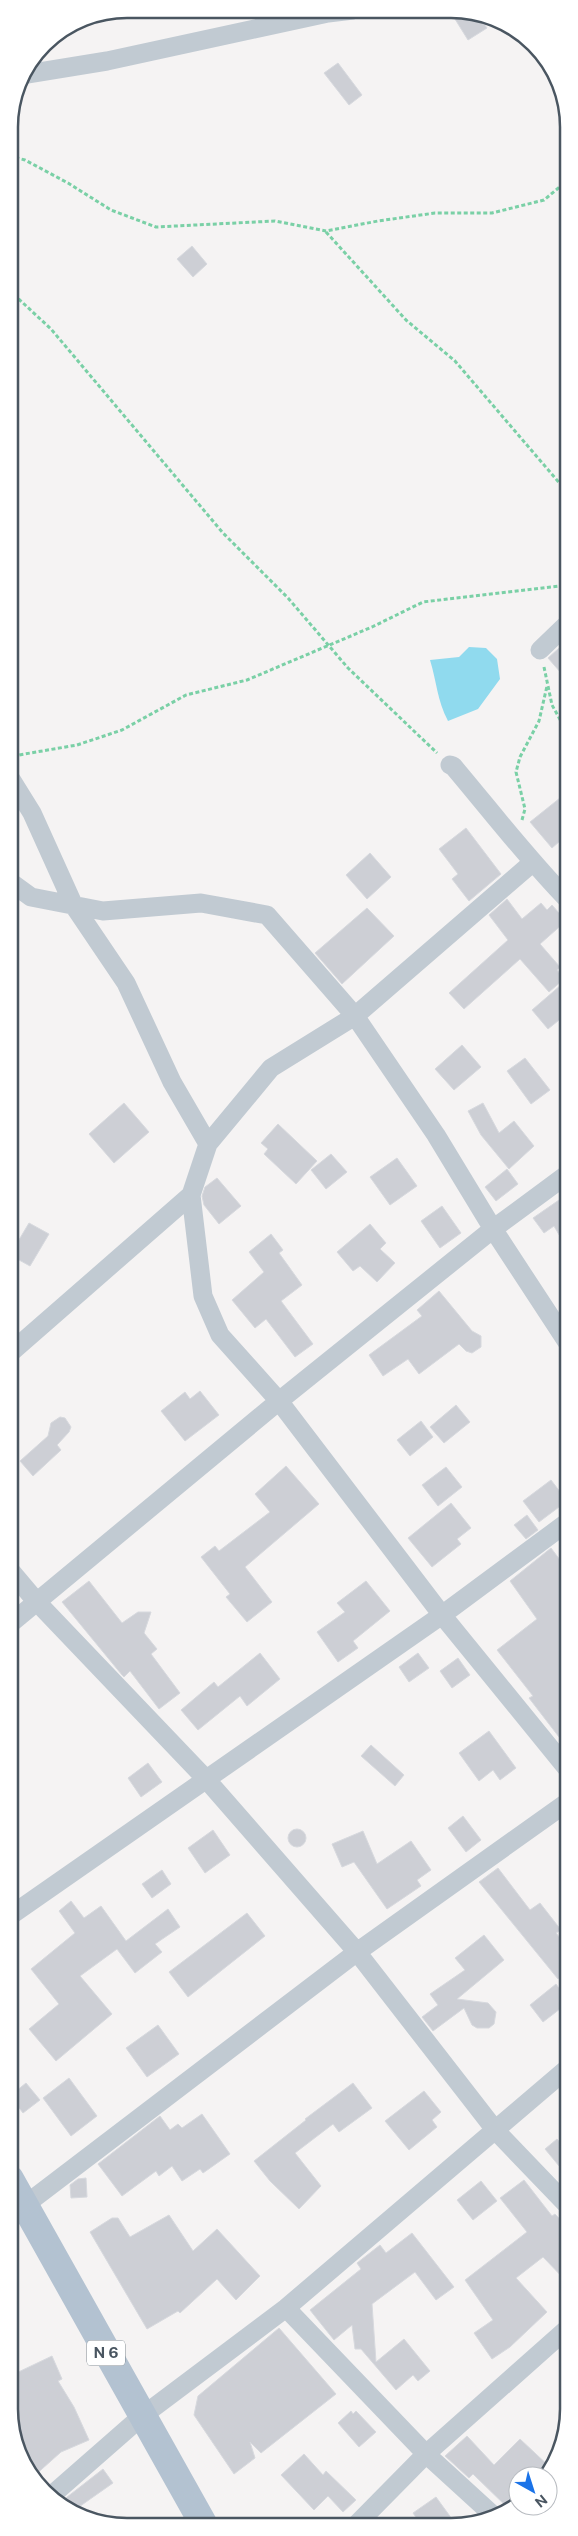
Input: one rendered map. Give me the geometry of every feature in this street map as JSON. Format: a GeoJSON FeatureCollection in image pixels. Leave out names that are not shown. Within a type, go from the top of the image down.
{"type":"FeatureCollection","features":[{"type":"Feature","properties":{"kind":"main road","name":"N 6"},"geometry":{"type":"LineString","coordinates":[[18,2215],[200,2518]]}},
{"type":"Feature","properties":{"kind":"street"},"geometry":{"type":"LineString","coordinates":[[31,74],[117,59],[305,18]]}},
{"type":"Feature","properties":{"kind":"street"},"geometry":{"type":"LineString","coordinates":[[540,650],[560,630]]}},
{"type":"Feature","properties":{"kind":"street"},"geometry":{"type":"LineString","coordinates":[[450,765],[453,766],[515,840],[532,863],[560,892]]}},
{"type":"Feature","properties":{"kind":"street"},"geometry":{"type":"LineString","coordinates":[[18,790],[32,813],[74,906],[126,983],[172,1082],[208,1144]]}},
{"type":"Feature","properties":{"kind":"street"},"geometry":{"type":"LineString","coordinates":[[532,863],[355,1016],[271,1068],[208,1144],[190,1195],[203,1296],[220,1335],[279,1401],[442,1615],[560,1760]]}},
{"type":"Feature","properties":{"kind":"street"},"geometry":{"type":"LineString","coordinates":[[18,888],[31,897],[103,912],[202,903],[267,914],[355,1016],[436,1135],[493,1229],[560,1331]]}},
{"type":"Feature","properties":{"kind":"street"},"geometry":{"type":"LineString","coordinates":[[18,1617],[279,1401],[493,1229],[560,1180]]}},
{"type":"Feature","properties":{"kind":"street"},"geometry":{"type":"LineString","coordinates":[[18,1346],[190,1195]]}},
{"type":"Feature","properties":{"kind":"street"},"geometry":{"type":"LineString","coordinates":[[18,1910],[442,1615],[560,1528]]}},
{"type":"Feature","properties":{"kind":"street"},"geometry":{"type":"LineString","coordinates":[[18,1579],[36,1600],[206,1779],[357,1952],[496,2131],[560,2199]]}},
{"type":"Feature","properties":{"kind":"street"},"geometry":{"type":"LineString","coordinates":[[18,2212],[357,1952],[560,1807]]}},
{"type":"Feature","properties":{"kind":"street"},"geometry":{"type":"LineString","coordinates":[[55,2493],[141,2417],[286,2308],[560,2075]]}},
{"type":"Feature","properties":{"kind":"street"},"geometry":{"type":"LineString","coordinates":[[286,2308],[426,2454],[489,2512]]}},
{"type":"Feature","properties":{"kind":"street"},"geometry":{"type":"LineString","coordinates":[[364,2518],[426,2454],[560,2335]]}},
{"type":"Feature","properties":{"kind":"path"},"geometry":{"type":"LineString","coordinates":[[18,158],[25,160],[68,183],[111,210],[156,226],[275,222],[326,231],[435,213],[492,213],[544,200],[560,187]]}},
{"type":"Feature","properties":{"kind":"path"},"geometry":{"type":"LineString","coordinates":[[326,231],[406,320],[455,361],[560,484]]}},
{"type":"Feature","properties":{"kind":"path"},"geometry":{"type":"LineString","coordinates":[[18,298],[51,329],[223,533],[288,598],[329,646],[381,700],[450,765]]}},
{"type":"Feature","properties":{"kind":"path"},"geometry":{"type":"LineString","coordinates":[[18,755],[77,745],[122,730],[186,695],[247,680],[329,646],[423,602],[560,586]]}},
{"type":"Feature","properties":{"kind":"path"},"geometry":{"type":"LineString","coordinates":[[540,650],[552,705],[560,720]]}},
{"type":"Feature","properties":{"kind":"path"},"geometry":{"type":"LineString","coordinates":[[515,840],[525,809],[516,772],[520,757],[539,721],[547,686]]}},
{"type":"Feature","properties":{"kind":"water"},"geometry":{"type":"Polygon","coordinates":[[[469,647],[486,648],[497,659],[500,679],[478,709],[448,721],[439,699],[430,660],[459,657],[469,647]]]}},
{"type":"Feature","properties":{"kind":"building"},"geometry":{"type":"Polygon","coordinates":[[[454,18],[483,22],[487,28],[468,40],[454,18]]]}},
{"type":"Feature","properties":{"kind":"building"},"geometry":{"type":"Polygon","coordinates":[[[338,63],[362,95],[349,105],[324,73],[338,63]]]}},
{"type":"Feature","properties":{"kind":"building"},"geometry":{"type":"Polygon","coordinates":[[[192,246],[207,264],[193,277],[177,259],[192,246]]]}},
{"type":"Feature","properties":{"kind":"building"},"geometry":{"type":"Polygon","coordinates":[[[560,647],[560,672],[548,658],[560,647]]]}},
{"type":"Feature","properties":{"kind":"building"},"geometry":{"type":"Polygon","coordinates":[[[560,798],[560,841],[552,848],[530,822],[560,798]]]}},
{"type":"Feature","properties":{"kind":"building"},"geometry":{"type":"Polygon","coordinates":[[[466,828],[501,874],[469,901],[452,879],[458,874],[439,849],[466,828]]]}},
{"type":"Feature","properties":{"kind":"building"},"geometry":{"type":"Polygon","coordinates":[[[370,853],[391,877],[367,899],[346,875],[370,853]]]}},
{"type":"Feature","properties":{"kind":"building"},"geometry":{"type":"Polygon","coordinates":[[[507,899],[522,919],[541,903],[547,910],[552,905],[560,914],[560,926],[540,944],[560,967],[557,970],[560,974],[560,982],[549,992],[520,959],[464,1009],[449,993],[508,940],[489,915],[507,899]]]}},
{"type":"Feature","properties":{"kind":"building"},"geometry":{"type":"Polygon","coordinates":[[[367,908],[394,936],[342,984],[315,953],[367,908]]]}},
{"type":"Feature","properties":{"kind":"building"},"geometry":{"type":"Polygon","coordinates":[[[560,986],[560,1019],[548,1029],[532,1010],[560,986]]]}},
{"type":"Feature","properties":{"kind":"building"},"geometry":{"type":"Polygon","coordinates":[[[462,1045],[481,1067],[454,1090],[435,1069],[462,1045]]]}},
{"type":"Feature","properties":{"kind":"building"},"geometry":{"type":"Polygon","coordinates":[[[525,1058],[550,1090],[531,1104],[507,1071],[525,1058]]]}},
{"type":"Feature","properties":{"kind":"building"},"geometry":{"type":"Polygon","coordinates":[[[124,1103],[149,1132],[114,1163],[89,1134],[124,1103]]]}},
{"type":"Feature","properties":{"kind":"building"},"geometry":{"type":"Polygon","coordinates":[[[483,1103],[499,1133],[514,1121],[534,1146],[509,1169],[481,1135],[468,1111],[483,1103]]]}},
{"type":"Feature","properties":{"kind":"building"},"geometry":{"type":"Polygon","coordinates":[[[278,1124],[317,1161],[296,1184],[264,1154],[268,1149],[261,1143],[278,1124]]]}},
{"type":"Feature","properties":{"kind":"building"},"geometry":{"type":"Polygon","coordinates":[[[331,1154],[347,1172],[326,1189],[311,1170],[331,1154]]]}},
{"type":"Feature","properties":{"kind":"building"},"geometry":{"type":"Polygon","coordinates":[[[397,1158],[417,1186],[390,1205],[370,1177],[397,1158]]]}},
{"type":"Feature","properties":{"kind":"building"},"geometry":{"type":"Polygon","coordinates":[[[507,1169],[518,1184],[496,1201],[485,1187],[507,1169]]]}},
{"type":"Feature","properties":{"kind":"building"},"geometry":{"type":"Polygon","coordinates":[[[217,1178],[241,1206],[219,1224],[204,1205],[202,1196],[205,1187],[217,1178]]]}},
{"type":"Feature","properties":{"kind":"building"},"geometry":{"type":"Polygon","coordinates":[[[559,1200],[560,1236],[554,1226],[544,1233],[533,1218],[559,1200]]]}},
{"type":"Feature","properties":{"kind":"building"},"geometry":{"type":"Polygon","coordinates":[[[442,1206],[461,1233],[440,1248],[421,1221],[442,1206]]]}},
{"type":"Feature","properties":{"kind":"building"},"geometry":{"type":"Polygon","coordinates":[[[29,1223],[49,1234],[30,1266],[18,1259],[18,1242],[29,1223]]]}},
{"type":"Feature","properties":{"kind":"building"},"geometry":{"type":"Polygon","coordinates":[[[370,1224],[386,1243],[380,1249],[395,1263],[377,1282],[360,1266],[353,1271],[337,1252],[370,1224]]]}},
{"type":"Feature","properties":{"kind":"building"},"geometry":{"type":"Polygon","coordinates":[[[271,1234],[283,1250],[279,1253],[302,1285],[281,1301],[313,1344],[295,1357],[266,1319],[255,1328],[232,1300],[264,1272],[249,1252],[271,1234]]]}},
{"type":"Feature","properties":{"kind":"building"},"geometry":{"type":"Polygon","coordinates":[[[439,1291],[472,1331],[481,1336],[481,1347],[472,1353],[466,1351],[459,1344],[419,1374],[408,1359],[383,1376],[369,1355],[422,1316],[417,1310],[439,1291]]]}},
{"type":"Feature","properties":{"kind":"building"},"geometry":{"type":"Polygon","coordinates":[[[200,1391],[219,1415],[185,1441],[161,1411],[185,1392],[190,1399],[200,1391]]]}},
{"type":"Feature","properties":{"kind":"building"},"geometry":{"type":"Polygon","coordinates":[[[456,1405],[470,1422],[444,1443],[430,1427],[456,1405]]]}},
{"type":"Feature","properties":{"kind":"building"},"geometry":{"type":"Polygon","coordinates":[[[60,1417],[65,1418],[71,1427],[57,1445],[61,1450],[33,1476],[20,1461],[48,1436],[51,1423],[60,1417]]]}},
{"type":"Feature","properties":{"kind":"building"},"geometry":{"type":"Polygon","coordinates":[[[421,1421],[433,1437],[410,1456],[397,1440],[421,1421]]]}},
{"type":"Feature","properties":{"kind":"building"},"geometry":{"type":"Polygon","coordinates":[[[286,1466],[319,1504],[245,1567],[272,1602],[247,1622],[226,1597],[230,1594],[201,1557],[215,1546],[219,1551],[270,1512],[255,1494],[286,1466]]]}},
{"type":"Feature","properties":{"kind":"building"},"geometry":{"type":"Polygon","coordinates":[[[446,1467],[462,1487],[438,1506],[422,1485],[446,1467]]]}},
{"type":"Feature","properties":{"kind":"building"},"geometry":{"type":"Polygon","coordinates":[[[551,1480],[560,1492],[560,1506],[539,1522],[523,1501],[551,1480]]]}},
{"type":"Feature","properties":{"kind":"building"},"geometry":{"type":"Polygon","coordinates":[[[451,1503],[471,1528],[457,1539],[461,1544],[432,1567],[408,1538],[451,1503]]]}},
{"type":"Feature","properties":{"kind":"building"},"geometry":{"type":"Polygon","coordinates":[[[527,1515],[538,1530],[526,1539],[514,1525],[527,1515]]]}},
{"type":"Feature","properties":{"kind":"building"},"geometry":{"type":"Polygon","coordinates":[[[551,1548],[560,1560],[560,1738],[529,1698],[533,1696],[497,1650],[537,1619],[510,1581],[551,1548]]]}},
{"type":"Feature","properties":{"kind":"building"},"geometry":{"type":"Polygon","coordinates":[[[89,1581],[122,1623],[138,1612],[151,1612],[144,1633],[157,1649],[151,1654],[180,1693],[159,1709],[130,1671],[124,1677],[122,1675],[62,1602],[89,1581]]]}},
{"type":"Feature","properties":{"kind":"building"},"geometry":{"type":"Polygon","coordinates":[[[366,1581],[390,1611],[353,1641],[358,1648],[338,1662],[317,1632],[345,1612],[337,1603],[366,1581]]]}},
{"type":"Feature","properties":{"kind":"building"},"geometry":{"type":"Polygon","coordinates":[[[260,1653],[280,1679],[247,1706],[240,1696],[198,1730],[181,1710],[214,1682],[218,1687],[260,1653]]]}},
{"type":"Feature","properties":{"kind":"building"},"geometry":{"type":"Polygon","coordinates":[[[418,1653],[429,1668],[409,1682],[399,1667],[418,1653]]]}},
{"type":"Feature","properties":{"kind":"building"},"geometry":{"type":"Polygon","coordinates":[[[458,1658],[470,1675],[452,1688],[440,1671],[458,1658]]]}},
{"type":"Feature","properties":{"kind":"building"},"geometry":{"type":"Polygon","coordinates":[[[489,1731],[516,1768],[500,1780],[493,1770],[479,1781],[459,1753],[489,1731]]]}},
{"type":"Feature","properties":{"kind":"building"},"geometry":{"type":"Polygon","coordinates":[[[371,1745],[404,1775],[395,1786],[361,1756],[371,1745]]]}},
{"type":"Feature","properties":{"kind":"building"},"geometry":{"type":"Polygon","coordinates":[[[148,1763],[162,1782],[141,1797],[128,1778],[148,1763]]]}},
{"type":"Feature","properties":{"kind":"building"},"geometry":{"type":"Polygon","coordinates":[[[463,1816],[481,1840],[466,1852],[448,1828],[463,1816]]]}},
{"type":"Feature","properties":{"kind":"building"},"geometry":{"type":"Polygon","coordinates":[[[297,1829],[303,1832],[306,1838],[303,1844],[297,1847],[291,1844],[288,1838],[291,1832],[297,1829]]]}},
{"type":"Feature","properties":{"kind":"building"},"geometry":{"type":"Polygon","coordinates":[[[213,1830],[230,1855],[205,1873],[188,1848],[213,1830]]]}},
{"type":"Feature","properties":{"kind":"building"},"geometry":{"type":"Polygon","coordinates":[[[363,1831],[377,1864],[411,1841],[431,1870],[417,1880],[421,1886],[387,1909],[354,1862],[342,1867],[332,1844],[363,1831]]]}},
{"type":"Feature","properties":{"kind":"building"},"geometry":{"type":"Polygon","coordinates":[[[498,1868],[530,1910],[540,1903],[560,1929],[556,1933],[560,1938],[560,1977],[558,1979],[479,1882],[498,1868]]]}},
{"type":"Feature","properties":{"kind":"building"},"geometry":{"type":"Polygon","coordinates":[[[162,1870],[171,1884],[152,1898],[142,1884],[162,1870]]]}},
{"type":"Feature","properties":{"kind":"building"},"geometry":{"type":"Polygon","coordinates":[[[71,1901],[84,1918],[101,1906],[126,1941],[168,1909],[180,1927],[155,1944],[162,1952],[135,1973],[117,1949],[80,1976],[112,2014],[56,2061],[29,2029],[59,2004],[31,1969],[75,1933],[59,1911],[71,1901]]]}},
{"type":"Feature","properties":{"kind":"building"},"geometry":{"type":"Polygon","coordinates":[[[247,1913],[265,1936],[188,1997],[169,1972],[247,1913]]]}},
{"type":"Feature","properties":{"kind":"building"},"geometry":{"type":"Polygon","coordinates":[[[484,1935],[504,1960],[457,1999],[488,2003],[496,2012],[494,2024],[489,2028],[477,2028],[472,2025],[464,2008],[433,2031],[422,2017],[438,2005],[430,1994],[465,1970],[455,1958],[484,1935]]]}},
{"type":"Feature","properties":{"kind":"building"},"geometry":{"type":"Polygon","coordinates":[[[556,1984],[560,1990],[560,2009],[543,2022],[530,2005],[556,1984]]]}},
{"type":"Feature","properties":{"kind":"building"},"geometry":{"type":"Polygon","coordinates":[[[158,2025],[179,2054],[147,2077],[126,2048],[158,2025]]]}},
{"type":"Feature","properties":{"kind":"building"},"geometry":{"type":"Polygon","coordinates":[[[69,2078],[97,2116],[71,2136],[43,2098],[69,2078]]]}},
{"type":"Feature","properties":{"kind":"building"},"geometry":{"type":"Polygon","coordinates":[[[26,2083],[40,2100],[23,2113],[18,2106],[18,2090],[26,2083]]]}},
{"type":"Feature","properties":{"kind":"building"},"geometry":{"type":"Polygon","coordinates":[[[353,2083],[372,2108],[339,2132],[333,2124],[295,2153],[321,2186],[299,2209],[270,2181],[254,2161],[353,2083]]]}},
{"type":"Feature","properties":{"kind":"building"},"geometry":{"type":"Polygon","coordinates":[[[424,2091],[441,2112],[432,2120],[437,2127],[409,2150],[385,2121],[424,2091]]]}},
{"type":"Feature","properties":{"kind":"building"},"geometry":{"type":"Polygon","coordinates":[[[202,2114],[230,2154],[203,2173],[200,2169],[182,2181],[172,2166],[159,2176],[156,2171],[122,2196],[98,2164],[160,2116],[170,2130],[178,2124],[182,2128],[202,2114]]]}},
{"type":"Feature","properties":{"kind":"building"},"geometry":{"type":"Polygon","coordinates":[[[557,2139],[560,2142],[560,2167],[545,2149],[557,2139]]]}},
{"type":"Feature","properties":{"kind":"building"},"geometry":{"type":"Polygon","coordinates":[[[86,2178],[87,2197],[71,2198],[70,2185],[78,2179],[86,2178]]]}},
{"type":"Feature","properties":{"kind":"building"},"geometry":{"type":"Polygon","coordinates":[[[524,2180],[552,2216],[555,2214],[560,2219],[560,2275],[543,2257],[516,2278],[547,2312],[510,2347],[492,2359],[474,2333],[493,2320],[465,2280],[527,2232],[500,2198],[524,2180]]]}},
{"type":"Feature","properties":{"kind":"building"},"geometry":{"type":"Polygon","coordinates":[[[481,2181],[497,2201],[473,2220],[457,2200],[481,2181]]]}},
{"type":"Feature","properties":{"kind":"building"},"geometry":{"type":"Polygon","coordinates":[[[169,2215],[193,2251],[217,2229],[260,2276],[236,2300],[217,2279],[180,2313],[178,2311],[147,2329],[90,2232],[112,2218],[118,2218],[130,2237],[169,2215]]]}},
{"type":"Feature","properties":{"kind":"building"},"geometry":{"type":"Polygon","coordinates":[[[412,2233],[454,2287],[436,2300],[415,2272],[372,2304],[376,2362],[404,2339],[430,2371],[418,2381],[413,2375],[396,2390],[361,2349],[355,2349],[352,2325],[334,2340],[310,2310],[361,2269],[357,2263],[380,2245],[386,2253],[412,2233]]]}},
{"type":"Feature","properties":{"kind":"building"},"geometry":{"type":"Polygon","coordinates":[[[279,2328],[336,2394],[261,2453],[250,2442],[255,2458],[234,2474],[194,2415],[198,2396],[279,2328]]]}},
{"type":"Feature","properties":{"kind":"building"},"geometry":{"type":"Polygon","coordinates":[[[52,2356],[62,2379],[58,2381],[74,2407],[89,2440],[61,2452],[38,2473],[26,2451],[18,2424],[18,2372],[52,2356]]]}},
{"type":"Feature","properties":{"kind":"building"},"geometry":{"type":"Polygon","coordinates":[[[351,2411],[353,2414],[356,2411],[376,2432],[359,2447],[338,2423],[351,2411]]]}},
{"type":"Feature","properties":{"kind":"building"},"geometry":{"type":"Polygon","coordinates":[[[467,2436],[494,2465],[520,2439],[546,2464],[545,2466],[508,2466],[508,2502],[504,2504],[473,2474],[469,2478],[445,2456],[467,2436]]]}},
{"type":"Feature","properties":{"kind":"building"},"geometry":{"type":"Polygon","coordinates":[[[304,2454],[323,2475],[326,2471],[356,2500],[343,2512],[328,2496],[314,2510],[281,2475],[304,2454]]]}},
{"type":"Feature","properties":{"kind":"building"},"geometry":{"type":"Polygon","coordinates":[[[103,2469],[113,2483],[79,2507],[65,2499],[103,2469]]]}},
{"type":"Feature","properties":{"kind":"building"},"geometry":{"type":"Polygon","coordinates":[[[436,2497],[451,2518],[416,2518],[413,2513],[436,2497]]]}}]}
